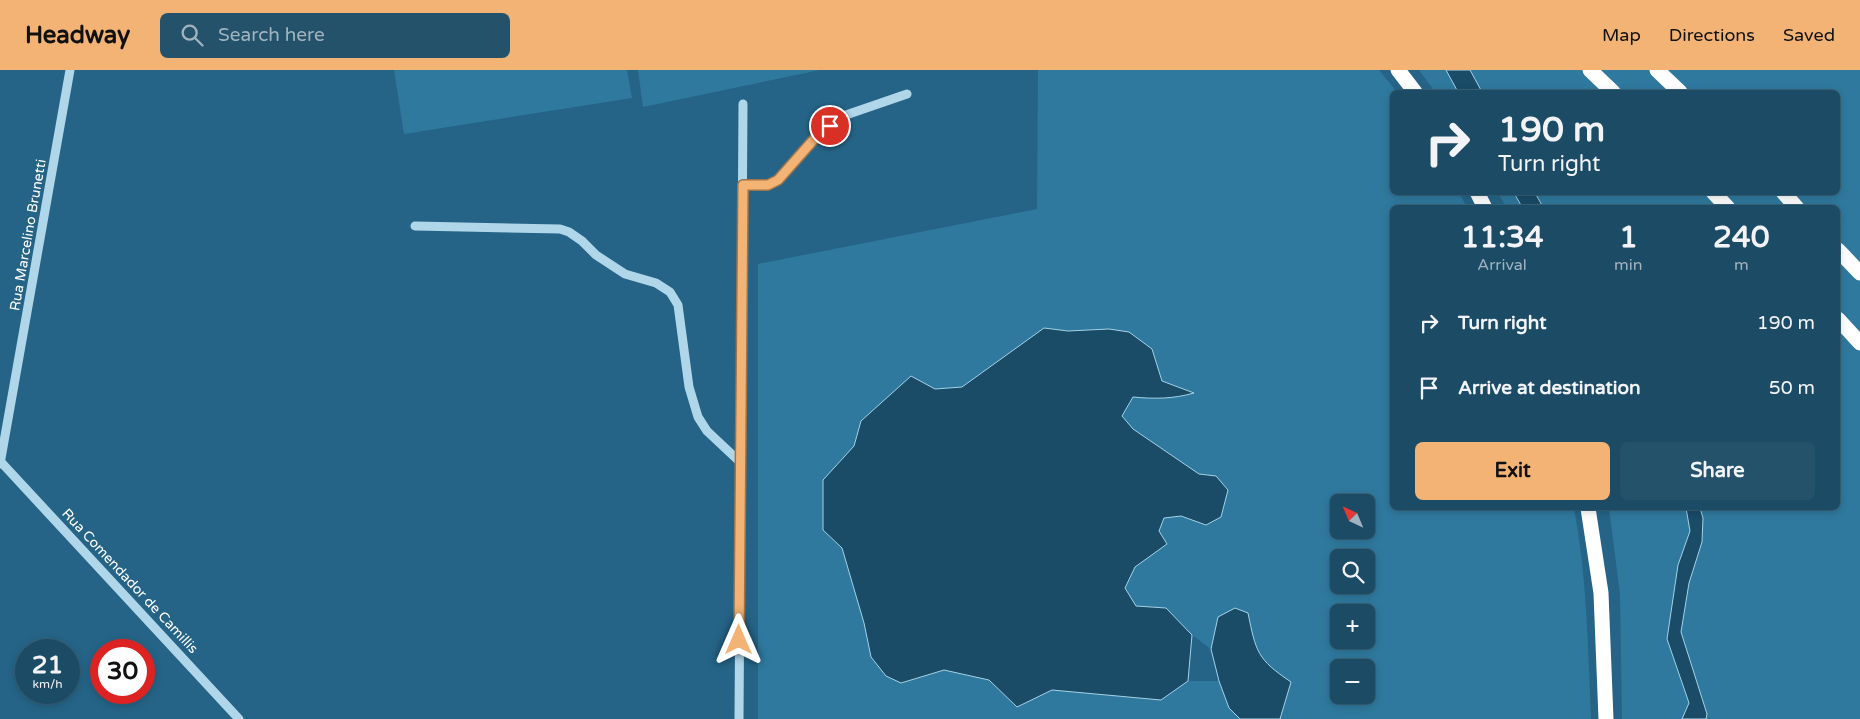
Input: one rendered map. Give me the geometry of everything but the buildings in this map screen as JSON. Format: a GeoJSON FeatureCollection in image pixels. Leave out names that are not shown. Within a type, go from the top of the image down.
{"type":"FeatureCollection","features":[{"type":"Feature","properties":{"kind":"highway"},"geometry":{"type":"LineString","coordinates":[[1398,70],[1413,90]]}},
{"type":"Feature","properties":{"kind":"highway"},"geometry":{"type":"LineString","coordinates":[[1590,70],[1611,90]]}},
{"type":"Feature","properties":{"kind":"highway"},"geometry":{"type":"LineString","coordinates":[[1657,70],[1678,90]]}},
{"type":"Feature","properties":{"kind":"highway"},"geometry":{"type":"LineString","coordinates":[[1716,195],[1725,205]]}},
{"type":"Feature","properties":{"kind":"highway"},"geometry":{"type":"LineString","coordinates":[[1786,195],[1794,205]]}},
{"type":"Feature","properties":{"kind":"highway"},"geometry":{"type":"LineString","coordinates":[[1840,252],[1860,273]]}},
{"type":"Feature","properties":{"kind":"highway"},"geometry":{"type":"LineString","coordinates":[[1840,321],[1860,343]]}},
{"type":"Feature","properties":{"kind":"highway"},"geometry":{"type":"LineString","coordinates":[[1588,510],[1600,593],[1606,719]]}},
{"type":"Feature","properties":{"kind":"street","name":"Rua Marcelino Brunetti"},"geometry":{"type":"LineString","coordinates":[[0,462],[70,70]]}},
{"type":"Feature","properties":{"kind":"street"},"geometry":{"type":"LineString","coordinates":[[743,185],[768,185],[778,180],[816,137],[843,116],[907,94]]}},
{"type":"Feature","properties":{"kind":"street"},"geometry":{"type":"LineString","coordinates":[[739,719],[744,104]]}},
{"type":"Feature","properties":{"kind":"street"},"geometry":{"type":"LineString","coordinates":[[415,226],[560,229],[569,232],[582,241],[596,255],[625,274],[656,283],[670,292],[678,305],[688,387],[698,417],[707,431],[740,462]]}},
{"type":"Feature","properties":{"kind":"street","name":"Rua Comendador de Camillis"},"geometry":{"type":"LineString","coordinates":[[0,462],[239,719]]}},
{"type":"Feature","properties":{"kind":"shaded area"},"geometry":{"type":"Polygon","coordinates":[[[394,70],[627,70],[632,98],[404,134],[394,70]]]}},
{"type":"Feature","properties":{"kind":"shaded area"},"geometry":{"type":"Polygon","coordinates":[[[638,70],[820,70],[643,107],[638,70]]]}},
{"type":"Feature","properties":{"kind":"shaded area"},"geometry":{"type":"Polygon","coordinates":[[[1038,70],[1379,70],[1395,90],[1390,90],[1390,195],[1460,195],[1466,205],[1390,205],[1390,510],[1574,510],[1582,560],[1588,639],[1591,719],[1280,719],[1290,682],[1271,667],[1260,654],[1253,637],[1247,613],[1218,617],[1211,649],[1192,635],[1166,608],[1136,606],[1125,588],[1135,567],[1167,544],[1159,531],[1164,518],[1181,516],[1206,525],[1216,476],[1199,474],[1133,429],[1122,416],[1133,397],[1155,399],[1194,393],[1162,381],[1152,349],[1109,329],[1068,331],[1044,328],[962,387],[935,389],[861,421],[854,446],[823,480],[823,530],[842,548],[864,623],[871,657],[901,682],[944,670],[989,680],[1017,707],[1052,690],[1161,700],[1188,681],[1219,681],[1229,708],[1240,719],[758,719],[758,264],[1037,209],[1038,70]]]}},
{"type":"Feature","properties":{"kind":"shaded area"},"geometry":{"type":"Polygon","coordinates":[[[1419,70],[1446,70],[1457,90],[1434,90],[1419,70]]]}},
{"type":"Feature","properties":{"kind":"shaded area"},"geometry":{"type":"Polygon","coordinates":[[[1446,70],[1470,70],[1481,90],[1457,90],[1446,70]]]}},
{"type":"Feature","properties":{"kind":"shaded area"},"geometry":{"type":"Polygon","coordinates":[[[1470,70],[1860,70],[1860,719],[1706,719],[1707,714],[1681,632],[1689,583],[1702,542],[1703,518],[1701,510],[1840,510],[1840,205],[1542,205],[1536,195],[1840,195],[1840,90],[1481,90],[1470,70]]]}},
{"type":"Feature","properties":{"kind":"shaded area"},"geometry":{"type":"Polygon","coordinates":[[[1499,195],[1516,195],[1523,205],[1505,205],[1499,195]]]}},
{"type":"Feature","properties":{"kind":"shaded area"},"geometry":{"type":"Polygon","coordinates":[[[1515,195],[1536,195],[1542,205],[1521,205],[1515,195]]]}},
{"type":"Feature","properties":{"kind":"shaded area"},"geometry":{"type":"Polygon","coordinates":[[[1044,328],[1068,331],[1109,329],[1129,332],[1152,349],[1162,381],[1194,393],[1164,398],[1133,397],[1122,416],[1133,429],[1199,474],[1216,476],[1228,490],[1221,517],[1206,525],[1181,516],[1164,518],[1159,531],[1167,544],[1135,567],[1125,588],[1136,606],[1166,608],[1192,635],[1188,681],[1161,700],[1052,690],[1017,707],[989,680],[944,670],[901,683],[886,676],[871,657],[864,623],[842,548],[823,530],[823,480],[854,446],[861,421],[911,376],[935,389],[962,387],[1044,328]]]}},
{"type":"Feature","properties":{"kind":"shaded area"},"geometry":{"type":"Polygon","coordinates":[[[1609,510],[1686,510],[1690,531],[1678,565],[1667,639],[1689,703],[1682,719],[1622,719],[1620,594],[1609,510]]]}},
{"type":"Feature","properties":{"kind":"shaded area"},"geometry":{"type":"Polygon","coordinates":[[[1686,510],[1701,510],[1703,518],[1702,542],[1689,583],[1681,632],[1707,714],[1706,719],[1682,719],[1689,703],[1667,639],[1678,565],[1690,531],[1686,510]]]}},
{"type":"Feature","properties":{"kind":"shaded area"},"geometry":{"type":"Polygon","coordinates":[[[1235,608],[1248,613],[1253,637],[1260,654],[1271,667],[1291,682],[1280,719],[1240,719],[1229,708],[1219,681],[1211,649],[1218,617],[1235,608]]]}},
{"type":"Feature","properties":{"kind":"route"},"geometry":{"type":"LineString","coordinates":[[739,640],[743,185],[768,185],[778,180],[816,137],[830,126]]}}]}
